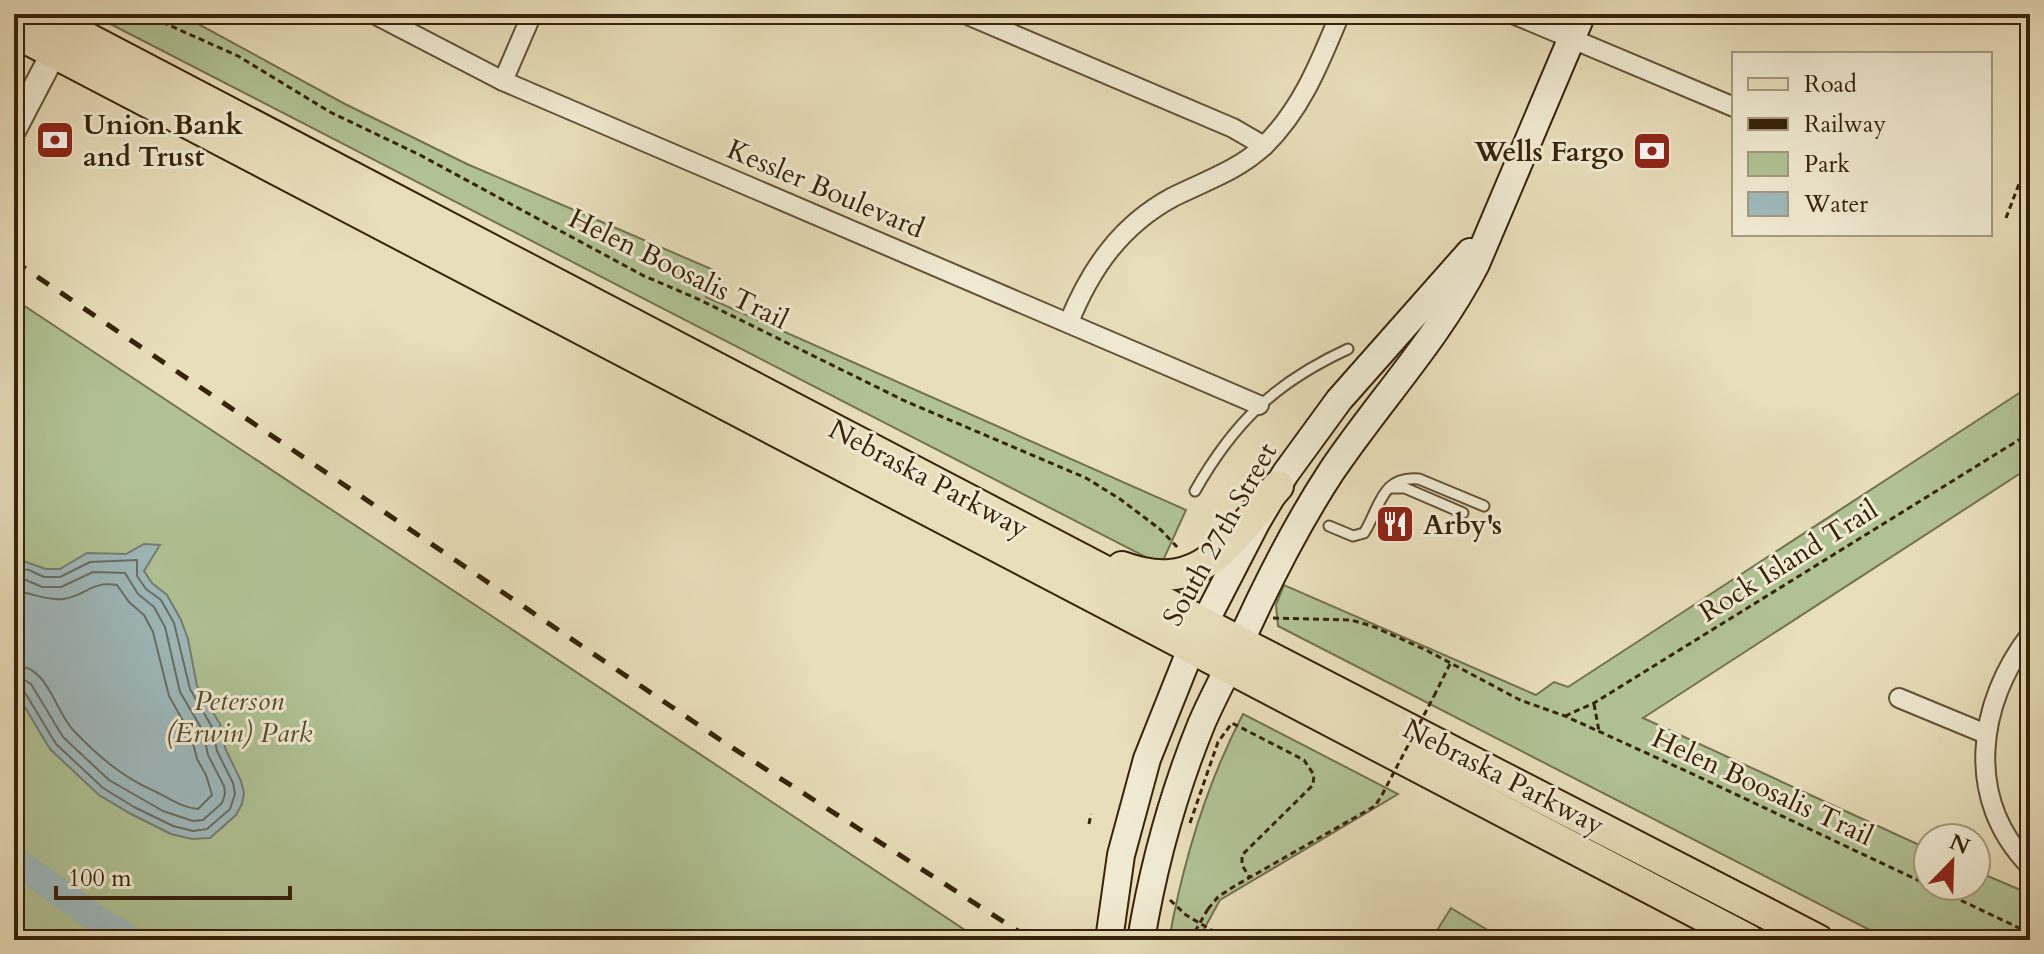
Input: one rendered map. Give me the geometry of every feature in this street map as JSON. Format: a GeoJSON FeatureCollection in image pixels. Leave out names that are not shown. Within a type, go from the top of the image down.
{"type":"FeatureCollection","features":[{"type":"Feature","properties":{"kind":"main road","name":"South 27th Street"},"geometry":{"type":"LineString","coordinates":[[1141,940],[1159,852],[1183,773],[1202,724],[1277,563],[1303,516],[1342,458],[1461,294],[1582,14]]}},
{"type":"Feature","properties":{"kind":"main road","name":"Nebraska Parkway"},"geometry":{"type":"LineString","coordinates":[[14,32],[54,31],[978,504],[1205,623],[1234,655],[1749,940]]}},
{"type":"Feature","properties":{"kind":"main road","name":"Nebraska Parkway"},"geometry":{"type":"LineString","coordinates":[[54,31],[1191,649],[1234,655],[1818,940]]}},
{"type":"Feature","properties":{"kind":"main road","name":"South 27th Street"},"geometry":{"type":"LineString","coordinates":[[1109,940],[1121,855],[1133,805],[1160,724],[1191,649],[1278,486],[1339,400],[1463,262],[1496,217]]}},
{"type":"Feature","properties":{"kind":"main road"},"geometry":{"type":"LineString","coordinates":[[1402,379],[1396,358],[1405,326]]}},
{"type":"Feature","properties":{"kind":"main road"},"geometry":{"type":"LineString","coordinates":[[978,504],[1114,564],[1163,577],[1204,566],[1215,558],[1278,486]]}},
{"type":"Feature","properties":{"kind":"street","name":"Kessler Boulevard"},"geometry":{"type":"LineString","coordinates":[[374,14],[503,81],[1259,405]]}},
{"type":"Feature","properties":{"kind":"street"},"geometry":{"type":"LineString","coordinates":[[503,81],[532,14]]}},
{"type":"Feature","properties":{"kind":"street"},"geometry":{"type":"LineString","coordinates":[[965,14],[1233,128],[1264,146]]}},
{"type":"Feature","properties":{"kind":"street"},"geometry":{"type":"LineString","coordinates":[[1069,322],[1101,258],[1128,229],[1174,197],[1237,167],[1264,146],[1299,103],[1340,14]]}},
{"type":"Feature","properties":{"kind":"street"},"geometry":{"type":"LineString","coordinates":[[1513,14],[1732,106]]}},
{"type":"Feature","properties":{"kind":"street"},"geometry":{"type":"LineString","coordinates":[[14,129],[54,31]]}},
{"type":"Feature","properties":{"kind":"street"},"geometry":{"type":"LineString","coordinates":[[2030,635],[2015,654],[1993,701],[1986,734],[1985,759],[1993,803],[2012,844],[2030,866]]}},
{"type":"Feature","properties":{"kind":"street"},"geometry":{"type":"LineString","coordinates":[[1899,698],[1986,734]]}},
{"type":"Feature","properties":{"kind":"lane"},"geometry":{"type":"LineString","coordinates":[[1195,491],[1221,448],[1259,405],[1297,375],[1348,349]]}},
{"type":"Feature","properties":{"kind":"lane"},"geometry":{"type":"LineString","coordinates":[[1329,526],[1353,536],[1364,533],[1383,492],[1410,478],[1484,506]]}},
{"type":"Feature","properties":{"kind":"lane"},"geometry":{"type":"LineString","coordinates":[[1388,488],[1405,488],[1463,513]]}},
{"type":"Feature","properties":{"kind":"path","name":"Helen Boosalis Trail"},"geometry":{"type":"LineString","coordinates":[[144,14],[238,56],[330,112],[420,155],[630,269],[905,401],[1086,478],[1161,530],[1182,553]]}},
{"type":"Feature","properties":{"kind":"path"},"geometry":{"type":"LineString","coordinates":[[2006,218],[2030,155]]}},
{"type":"Feature","properties":{"kind":"path","name":"Rock Island Trail"},"geometry":{"type":"LineString","coordinates":[[1565,716],[1594,703],[2030,433]]}},
{"type":"Feature","properties":{"kind":"path"},"geometry":{"type":"LineString","coordinates":[[1190,940],[1218,897],[1375,806],[1451,663],[1372,626],[1351,620],[1270,618]]}},
{"type":"Feature","properties":{"kind":"path","name":"Helen Boosalis Trail"},"geometry":{"type":"LineString","coordinates":[[1451,663],[1520,700],[1599,731],[2030,933]]}},
{"type":"Feature","properties":{"kind":"path"},"geometry":{"type":"LineString","coordinates":[[1594,703],[1599,731]]}},
{"type":"Feature","properties":{"kind":"path"},"geometry":{"type":"LineString","coordinates":[[1188,829],[1218,742],[1232,723],[1304,760],[1314,775],[1313,785],[1242,855],[1242,865],[1250,878]]}},
{"type":"Feature","properties":{"kind":"path"},"geometry":{"type":"LineString","coordinates":[[1089,824],[1091,814]]}},
{"type":"Feature","properties":{"kind":"path"},"geometry":{"type":"LineString","coordinates":[[1171,890],[1170,900],[1186,915],[1228,940]]}},
{"type":"Feature","properties":{"kind":"green space"},"geometry":{"type":"Polygon","coordinates":[[[91,14],[180,14],[345,104],[467,164],[716,271],[706,297],[1186,510],[1161,565],[91,14]]]}},
{"type":"Feature","properties":{"kind":"green space","name":"Peterson (Erwin) Park"},"geometry":{"type":"Polygon","coordinates":[[[14,299],[980,940],[14,940],[14,299]]]}},
{"type":"Feature","properties":{"kind":"green space"},"geometry":{"type":"Polygon","coordinates":[[[2030,386],[2030,467],[1643,718],[1912,842],[1912,902],[1992,902],[1992,878],[2030,894],[2030,940],[1889,940],[1278,626],[1276,605],[1284,585],[1536,695],[1554,682],[1568,687],[2030,386]]]}},
{"type":"Feature","properties":{"kind":"green space"},"geometry":{"type":"Polygon","coordinates":[[[1243,714],[1398,794],[1220,900],[1198,940],[1169,940],[1197,824],[1243,714]]]}},
{"type":"Feature","properties":{"kind":"green space"},"geometry":{"type":"Polygon","coordinates":[[[1451,908],[1504,940],[1431,940],[1451,908]]]}},
{"type":"Feature","properties":{"kind":"water"},"geometry":{"type":"Polygon","coordinates":[[[144,544],[160,545],[144,571],[152,583],[167,595],[181,620],[197,686],[220,724],[225,748],[244,793],[236,815],[210,838],[192,839],[171,834],[99,795],[50,749],[14,689],[14,558],[46,569],[60,569],[87,553],[126,554],[144,544]]]}},
{"type":"Feature","properties":{"kind":"waterway"},"geometry":{"type":"LineString","coordinates":[[14,860],[131,940]]}},
{"type":"Feature","properties":{"kind":"railway"},"geometry":{"type":"LineString","coordinates":[[14,261],[722,741],[1032,940]]}},
{"type":"Feature","properties":{"kind":"place","name":"Union Bank and Trust"},"geometry":{"type":"Point","coordinates":[55,140]}},
{"type":"Feature","properties":{"kind":"place","name":"Wells Fargo"},"geometry":{"type":"Point","coordinates":[1652,151]}},
{"type":"Feature","properties":{"kind":"place","name":"Arby's"},"geometry":{"type":"Point","coordinates":[1395,524]}}]}
